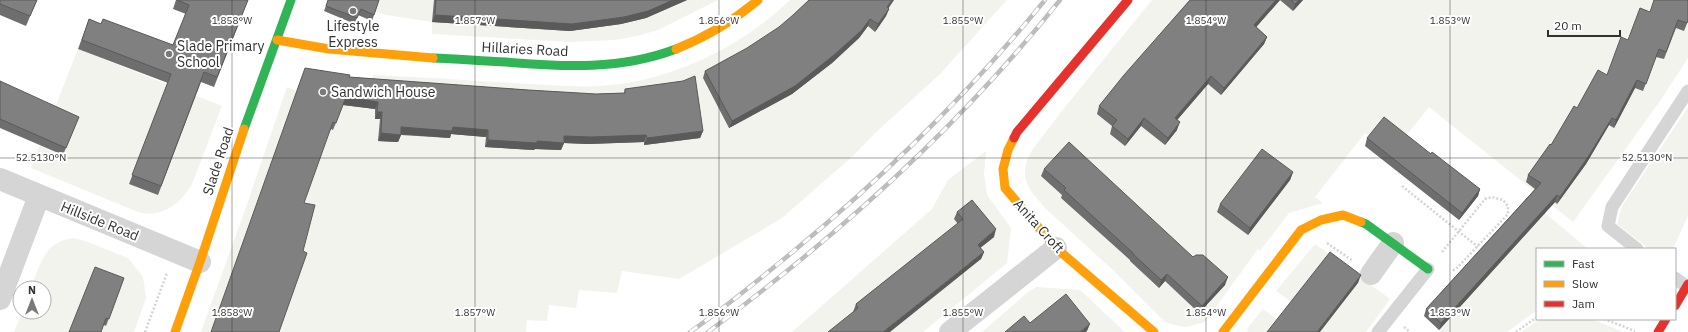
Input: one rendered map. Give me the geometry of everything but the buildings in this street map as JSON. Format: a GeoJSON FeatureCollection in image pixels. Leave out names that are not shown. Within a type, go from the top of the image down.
{"type":"FeatureCollection","features":[{"type":"Feature","properties":{"kind":"street","name":"Slade Road"},"geometry":{"type":"LineString","coordinates":[[175,332],[200,262],[238,144],[291,0]]}},
{"type":"Feature","properties":{"kind":"street","name":"Hillaries Road"},"geometry":{"type":"LineString","coordinates":[[277,40],[297,45],[351,52],[455,60],[588,66],[634,62],[668,52],[699,39],[746,11],[758,0]]}},
{"type":"Feature","properties":{"kind":"street","name":"Anita Croft"},"geometry":{"type":"LineString","coordinates":[[1128,0],[1048,97],[1017,132],[1008,150],[1003,169],[1005,188],[1056,248],[1154,332]]}},
{"type":"Feature","properties":{"kind":"street","name":"Hillside Road"},"geometry":{"type":"LineString","coordinates":[[0,179],[200,262]]}},
{"type":"Feature","properties":{"kind":"street"},"geometry":{"type":"LineString","coordinates":[[0,299],[39,196]]}},
{"type":"Feature","properties":{"kind":"street"},"geometry":{"type":"LineString","coordinates":[[1222,332],[1301,230],[1321,220],[1343,215],[1366,224],[1428,269]]}},
{"type":"Feature","properties":{"kind":"street"},"geometry":{"type":"LineString","coordinates":[[1371,274],[1393,243]]}},
{"type":"Feature","properties":{"kind":"street"},"geometry":{"type":"LineString","coordinates":[[950,332],[1056,248]]}},
{"type":"Feature","properties":{"kind":"street"},"geometry":{"type":"LineString","coordinates":[[1676,304],[1687,286]]}},
{"type":"Feature","properties":{"kind":"street"},"geometry":{"type":"LineString","coordinates":[[1658,332],[1665,320]]}},
{"type":"Feature","properties":{"kind":"lane"},"geometry":{"type":"LineString","coordinates":[[1636,248],[1608,226],[1612,207],[1688,91]]}},
{"type":"Feature","properties":{"kind":"lane"},"geometry":{"type":"LineString","coordinates":[[1378,332],[1428,269]]}},
{"type":"Feature","properties":{"kind":"lane"},"geometry":{"type":"LineString","coordinates":[[1676,279],[1687,286]]}},
{"type":"Feature","properties":{"kind":"path"},"geometry":{"type":"LineString","coordinates":[[1402,186],[1478,247]]}},
{"type":"Feature","properties":{"kind":"path"},"geometry":{"type":"LineString","coordinates":[[1428,269],[1485,199],[1492,197],[1503,200],[1508,206],[1508,214],[1456,270],[1446,272]]}},
{"type":"Feature","properties":{"kind":"path"},"geometry":{"type":"LineString","coordinates":[[145,332],[175,252]]}},
{"type":"Feature","properties":{"kind":"path"},"geometry":{"type":"LineString","coordinates":[[1516,332],[1536,318]]}},
{"type":"Feature","properties":{"kind":"path"},"geometry":{"type":"LineString","coordinates":[[1607,320],[1637,332]]}},
{"type":"Feature","properties":{"kind":"shaded area"},"geometry":{"type":"Polygon","coordinates":[[[347,0],[718,0],[658,30],[637,36],[615,40],[569,42],[432,34],[432,22],[386,15],[347,0]]]}},
{"type":"Feature","properties":{"kind":"shaded area"},"geometry":{"type":"Polygon","coordinates":[[[790,0],[1007,0],[939,75],[874,134],[853,156],[782,218],[679,279],[622,271],[617,293],[579,290],[576,308],[549,305],[547,321],[527,320],[526,332],[201,332],[287,87],[328,103],[370,109],[373,75],[567,86],[600,86],[626,83],[652,78],[678,70],[702,60],[749,33],[790,0]]]}},
{"type":"Feature","properties":{"kind":"shaded area"},"geometry":{"type":"Polygon","coordinates":[[[1152,0],[1688,0],[1688,58],[1660,101],[1573,222],[1429,107],[1402,141],[1371,138],[1365,133],[1315,197],[1323,203],[1289,213],[1260,251],[1258,249],[1205,322],[1186,327],[1165,322],[1115,272],[1045,208],[1030,190],[1025,178],[1025,169],[1032,150],[1152,0]]]}},
{"type":"Feature","properties":{"kind":"shaded area"},"geometry":{"type":"Polygon","coordinates":[[[78,49],[222,106],[192,184],[188,191],[170,208],[147,214],[138,212],[31,168],[78,49]]]}},
{"type":"Feature","properties":{"kind":"shaded area"},"geometry":{"type":"Polygon","coordinates":[[[1688,107],[1688,216],[1673,248],[1648,248],[1617,224],[1622,206],[1688,107]]]}},
{"type":"Feature","properties":{"kind":"shaded area"},"geometry":{"type":"Polygon","coordinates":[[[986,151],[984,174],[987,195],[1011,228],[1007,263],[923,332],[792,332],[932,209],[948,180],[986,151]]]}},
{"type":"Feature","properties":{"kind":"shaded area"},"geometry":{"type":"Polygon","coordinates":[[[1545,213],[1587,248],[1536,248],[1536,311],[1507,332],[1441,332],[1439,330],[1545,213]]]}},
{"type":"Feature","properties":{"kind":"shaded area"},"geometry":{"type":"Polygon","coordinates":[[[73,238],[85,241],[128,258],[143,277],[146,298],[134,332],[14,332],[19,320],[52,320],[52,280],[34,280],[44,256],[55,244],[63,240],[73,238]]]}},
{"type":"Feature","properties":{"kind":"shaded area"},"geometry":{"type":"Polygon","coordinates":[[[1315,244],[1390,299],[1366,332],[1319,332],[1293,303],[1276,291],[1315,244]],[[1315,275],[1332,311],[1335,313],[1346,298],[1315,275]]]}},
{"type":"Feature","properties":{"kind":"shaded area"},"geometry":{"type":"Polygon","coordinates":[[[1036,287],[1080,290],[1125,332],[982,332],[1028,292],[1036,287]]]}},
{"type":"Feature","properties":{"kind":"shaded area"},"geometry":{"type":"Polygon","coordinates":[[[1263,309],[1279,321],[1277,332],[1249,332],[1246,330],[1263,309]]]}},
{"type":"Feature","properties":{"kind":"shaded area"},"geometry":{"type":"Polygon","coordinates":[[[1539,320],[1594,320],[1623,332],[1521,332],[1539,320]]]}},
{"type":"Feature","properties":{"kind":"railway"},"geometry":{"type":"LineString","coordinates":[[690,332],[756,282],[862,192],[957,100],[1045,0]]}},
{"type":"Feature","properties":{"kind":"railway"},"geometry":{"type":"LineString","coordinates":[[708,332],[804,257],[895,178],[939,136],[981,92],[1060,0]]}},
{"type":"Feature","properties":{"kind":"traffic: fast"},"geometry":{"type":"LineString","coordinates":[[244,129],[291,0]]}},
{"type":"Feature","properties":{"kind":"traffic: fast"},"geometry":{"type":"LineString","coordinates":[[433,58],[571,66],[613,64],[634,61],[676,49]]}},
{"type":"Feature","properties":{"kind":"traffic: fast"},"geometry":{"type":"LineString","coordinates":[[1361,222],[1366,224],[1428,269]]}},
{"type":"Feature","properties":{"kind":"traffic: slow"},"geometry":{"type":"LineString","coordinates":[[676,49],[719,28],[758,0]]}},
{"type":"Feature","properties":{"kind":"traffic: slow"},"geometry":{"type":"LineString","coordinates":[[277,40],[329,49],[433,58]]}},
{"type":"Feature","properties":{"kind":"traffic: slow"},"geometry":{"type":"LineString","coordinates":[[175,332],[244,129]]}},
{"type":"Feature","properties":{"kind":"traffic: slow"},"geometry":{"type":"LineString","coordinates":[[1014,138],[1008,150],[1003,169],[1005,188],[1056,248],[1154,332]]}},
{"type":"Feature","properties":{"kind":"traffic: slow"},"geometry":{"type":"LineString","coordinates":[[1223,332],[1301,230],[1321,220],[1343,215],[1361,222]]}},
{"type":"Feature","properties":{"kind":"traffic: jam"},"geometry":{"type":"LineString","coordinates":[[1014,138],[1017,132],[1128,0]]}},
{"type":"Feature","properties":{"kind":"traffic: jam"},"geometry":{"type":"LineString","coordinates":[[1676,304],[1688,284]]}},
{"type":"Feature","properties":{"kind":"traffic: jam"},"geometry":{"type":"LineString","coordinates":[[1658,332],[1665,320]]}},
{"type":"Feature","properties":{"kind":"place","name":"Lifestyle Express"},"geometry":{"type":"Point","coordinates":[353,11]}},
{"type":"Feature","properties":{"kind":"place","name":"Slade Primary School"},"geometry":{"type":"Point","coordinates":[169,54]}},
{"type":"Feature","properties":{"kind":"place","name":"Sandwich House"},"geometry":{"type":"Point","coordinates":[323,92]}}]}
